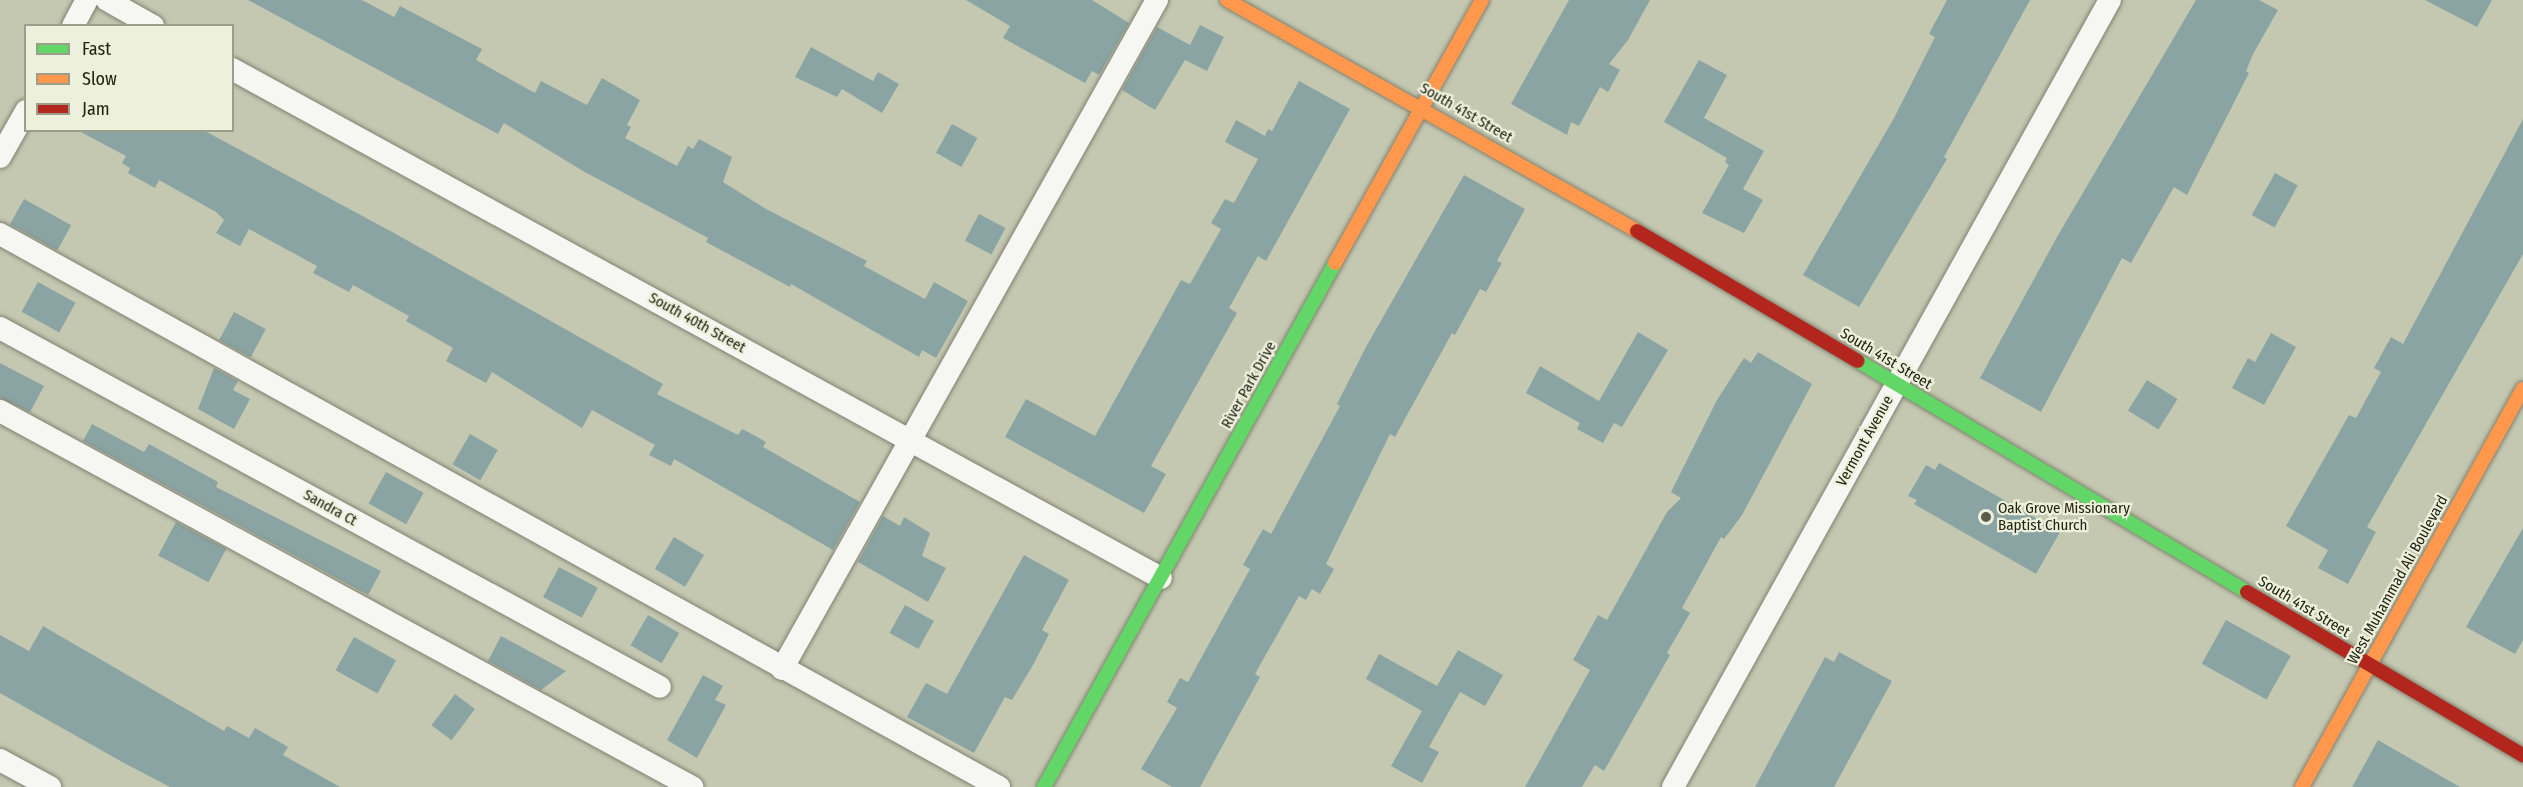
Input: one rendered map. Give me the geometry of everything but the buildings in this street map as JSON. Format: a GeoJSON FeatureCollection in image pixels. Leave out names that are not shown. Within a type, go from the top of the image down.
{"type":"FeatureCollection","features":[{"type":"Feature","properties":{"kind":"street"},"geometry":{"type":"LineString","coordinates":[[74,24],[87,0]]}},
{"type":"Feature","properties":{"kind":"street"},"geometry":{"type":"LineString","coordinates":[[106,0],[149,24]]}},
{"type":"Feature","properties":{"kind":"street"},"geometry":{"type":"LineString","coordinates":[[782,669],[1157,0]]}},
{"type":"Feature","properties":{"kind":"street","name":"South 41st Street"},"geometry":{"type":"LineString","coordinates":[[1227,0],[1423,107],[2523,755]]}},
{"type":"Feature","properties":{"kind":"street","name":"River Park Drive"},"geometry":{"type":"LineString","coordinates":[[1044,787],[1482,0]]}},
{"type":"Feature","properties":{"kind":"street","name":"Vermont Avenue"},"geometry":{"type":"LineString","coordinates":[[1673,787],[2110,0]]}},
{"type":"Feature","properties":{"kind":"street","name":"South 40th Street"},"geometry":{"type":"LineString","coordinates":[[234,70],[1161,578]]}},
{"type":"Feature","properties":{"kind":"street"},"geometry":{"type":"LineString","coordinates":[[0,157],[24,115]]}},
{"type":"Feature","properties":{"kind":"street"},"geometry":{"type":"LineString","coordinates":[[0,234],[782,669],[999,787]]}},
{"type":"Feature","properties":{"kind":"street","name":"Sandra Ct"},"geometry":{"type":"LineString","coordinates":[[0,328],[660,687]]}},
{"type":"Feature","properties":{"kind":"street","name":"West Muhammad Ali Boulevard"},"geometry":{"type":"LineString","coordinates":[[2302,787],[2523,389]]}},
{"type":"Feature","properties":{"kind":"street"},"geometry":{"type":"LineString","coordinates":[[0,411],[692,787]]}},
{"type":"Feature","properties":{"kind":"street"},"geometry":{"type":"LineString","coordinates":[[0,759],[50,787]]}},
{"type":"Feature","properties":{"kind":"traffic: fast"},"geometry":{"type":"LineString","coordinates":[[1044,787],[1335,263]]}},
{"type":"Feature","properties":{"kind":"traffic: fast"},"geometry":{"type":"LineString","coordinates":[[1858,361],[2247,592]]}},
{"type":"Feature","properties":{"kind":"traffic: slow"},"geometry":{"type":"LineString","coordinates":[[1227,0],[1637,231]]}},
{"type":"Feature","properties":{"kind":"traffic: slow"},"geometry":{"type":"LineString","coordinates":[[1335,263],[1482,0]]}},
{"type":"Feature","properties":{"kind":"traffic: slow"},"geometry":{"type":"LineString","coordinates":[[2302,787],[2523,389]]}},
{"type":"Feature","properties":{"kind":"traffic: jam"},"geometry":{"type":"LineString","coordinates":[[1637,231],[1858,361]]}},
{"type":"Feature","properties":{"kind":"traffic: jam"},"geometry":{"type":"LineString","coordinates":[[2247,592],[2523,755]]}},
{"type":"Feature","properties":{"kind":"place","name":"Oak Grove Missionary Baptist Church"},"geometry":{"type":"Point","coordinates":[1986,517]}}]}
